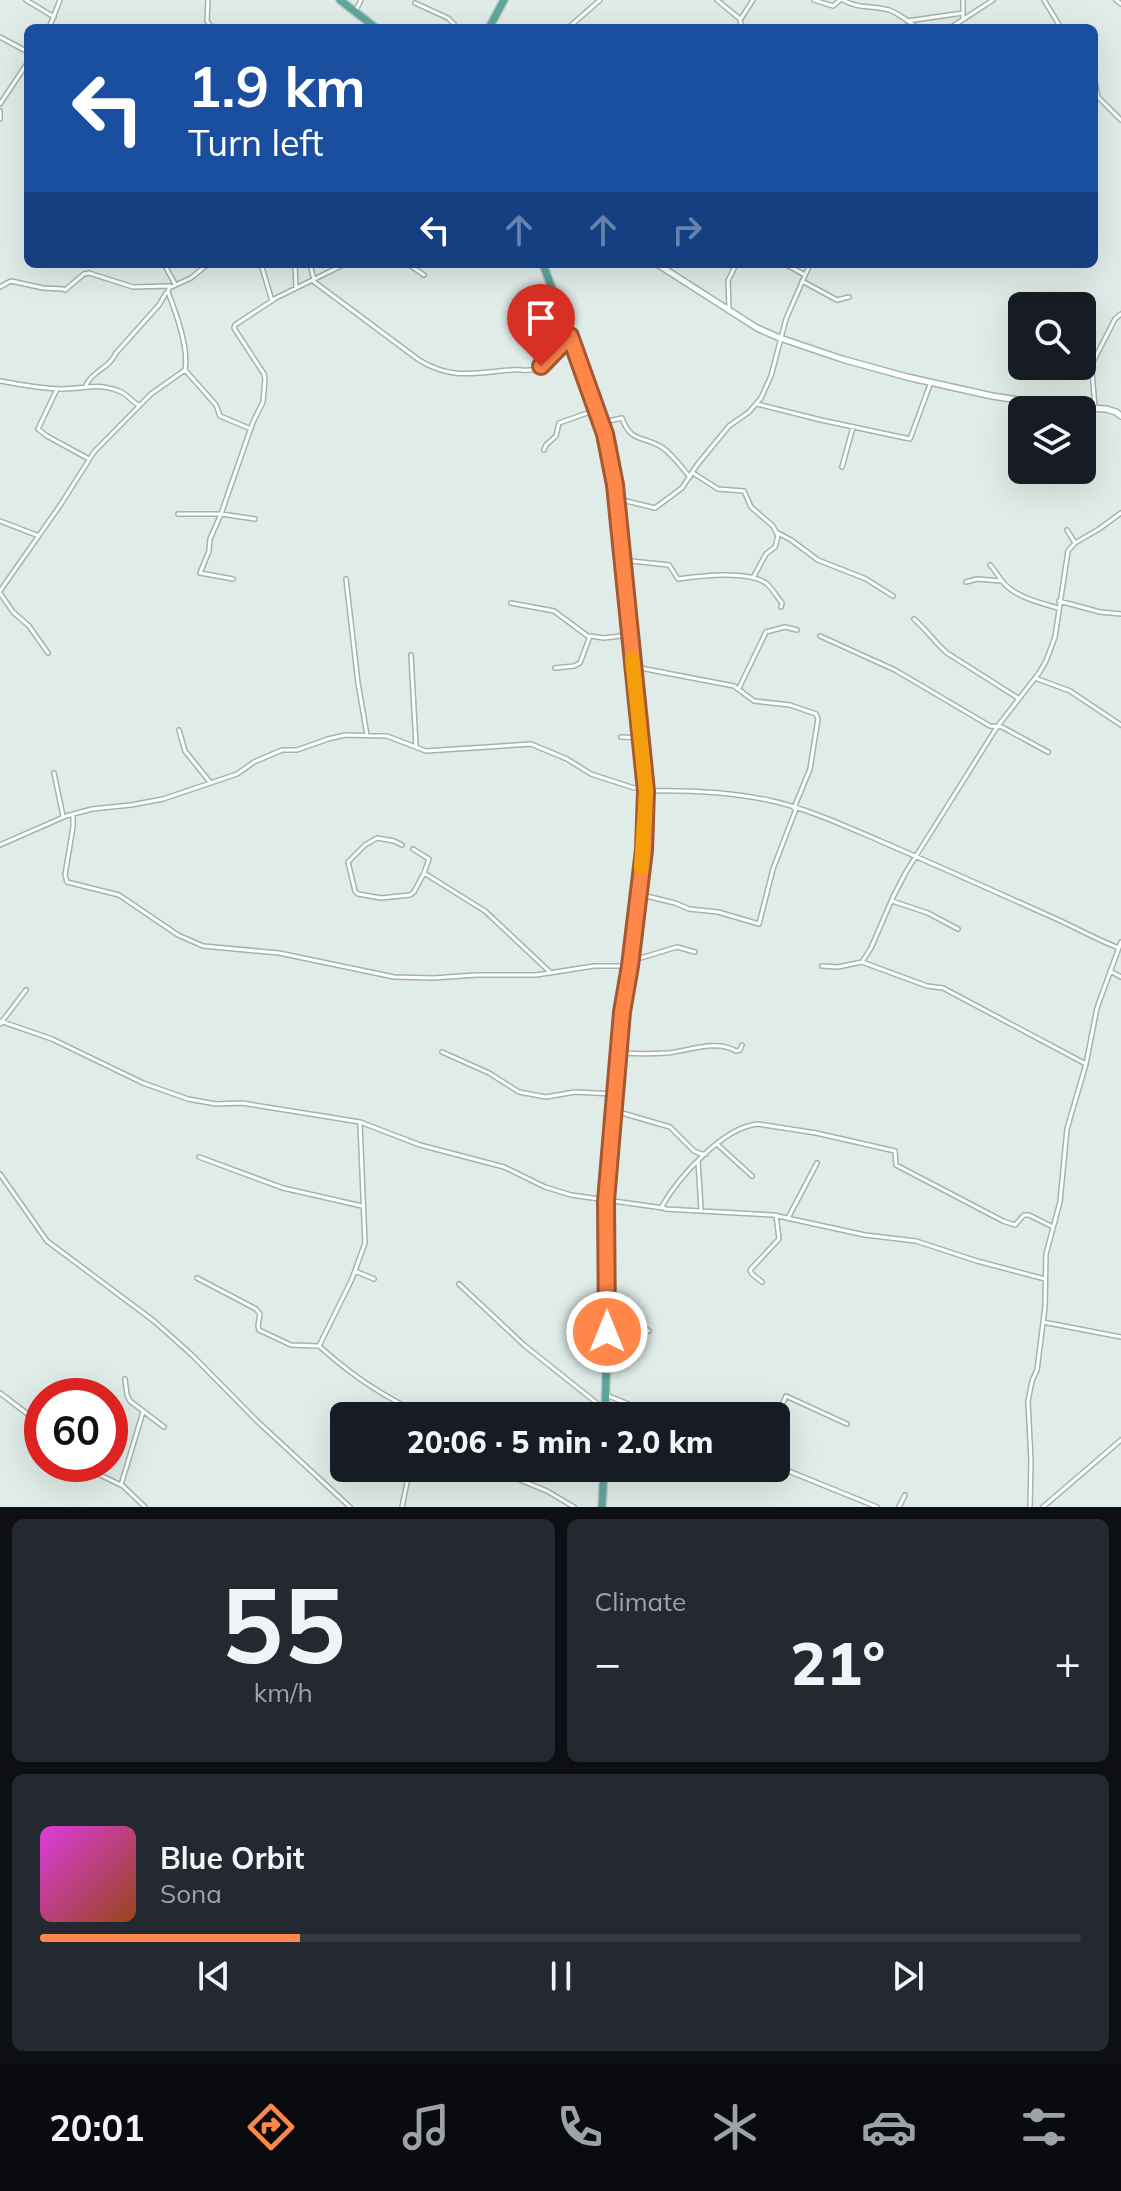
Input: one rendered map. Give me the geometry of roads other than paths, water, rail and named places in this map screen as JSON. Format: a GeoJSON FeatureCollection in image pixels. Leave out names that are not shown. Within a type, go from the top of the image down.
{"type":"FeatureCollection","features":[{"type":"Feature","properties":{"kind":"main road"},"geometry":{"type":"LineString","coordinates":[[340,0],[370,24]]}},
{"type":"Feature","properties":{"kind":"main road"},"geometry":{"type":"LineString","coordinates":[[491,24],[504,0]]}},
{"type":"Feature","properties":{"kind":"main road"},"geometry":{"type":"LineString","coordinates":[[544,268],[597,410],[612,465],[646,789],[644,850],[622,1012],[606,1201],[606,1402]]}},
{"type":"Feature","properties":{"kind":"main road"},"geometry":{"type":"LineString","coordinates":[[602,1507],[603,1482]]}},
{"type":"Feature","properties":{"kind":"street"},"geometry":{"type":"LineString","coordinates":[[26,0],[54,17]]}},
{"type":"Feature","properties":{"kind":"street"},"geometry":{"type":"LineString","coordinates":[[51,24],[60,0]]}},
{"type":"Feature","properties":{"kind":"street"},"geometry":{"type":"LineString","coordinates":[[208,0],[209,24]]}},
{"type":"Feature","properties":{"kind":"street"},"geometry":{"type":"LineString","coordinates":[[355,12],[361,0]]}},
{"type":"Feature","properties":{"kind":"street"},"geometry":{"type":"LineString","coordinates":[[573,24],[600,0]]}},
{"type":"Feature","properties":{"kind":"street"},"geometry":{"type":"LineString","coordinates":[[717,0],[740,19],[741,24]]}},
{"type":"Feature","properties":{"kind":"street"},"geometry":{"type":"LineString","coordinates":[[740,19],[753,0]]}},
{"type":"Feature","properties":{"kind":"street"},"geometry":{"type":"LineString","coordinates":[[814,0],[833,6],[842,0],[854,6],[892,11],[912,24]]}},
{"type":"Feature","properties":{"kind":"street"},"geometry":{"type":"LineString","coordinates":[[963,0],[963,19]]}},
{"type":"Feature","properties":{"kind":"street"},"geometry":{"type":"LineString","coordinates":[[956,24],[993,0]]}},
{"type":"Feature","properties":{"kind":"street"},"geometry":{"type":"LineString","coordinates":[[1044,0],[1059,24]]}},
{"type":"Feature","properties":{"kind":"street"},"geometry":{"type":"LineString","coordinates":[[1116,0],[1121,4]]}},
{"type":"Feature","properties":{"kind":"street"},"geometry":{"type":"LineString","coordinates":[[415,3],[448,18],[454,24]]}},
{"type":"Feature","properties":{"kind":"street"},"geometry":{"type":"LineString","coordinates":[[907,21],[963,13]]}},
{"type":"Feature","properties":{"kind":"street"},"geometry":{"type":"LineString","coordinates":[[362,24],[365,20]]}},
{"type":"Feature","properties":{"kind":"street"},"geometry":{"type":"LineString","coordinates":[[0,37],[24,50]]}},
{"type":"Feature","properties":{"kind":"street"},"geometry":{"type":"LineString","coordinates":[[0,104],[24,68]]}},
{"type":"Feature","properties":{"kind":"street"},"geometry":{"type":"LineString","coordinates":[[1098,97],[1119,113],[1121,120]]}},
{"type":"Feature","properties":{"kind":"street"},"geometry":{"type":"LineString","coordinates":[[0,111],[0,119]]}},
{"type":"Feature","properties":{"kind":"street"},"geometry":{"type":"LineString","coordinates":[[166,268],[175,284]]}},
{"type":"Feature","properties":{"kind":"street"},"geometry":{"type":"LineString","coordinates":[[0,287],[11,281],[64,289],[89,273],[133,287],[170,286],[191,278],[203,268]]}},
{"type":"Feature","properties":{"kind":"street"},"geometry":{"type":"LineString","coordinates":[[262,268],[272,301]]}},
{"type":"Feature","properties":{"kind":"street"},"geometry":{"type":"LineString","coordinates":[[295,268],[296,288]]}},
{"type":"Feature","properties":{"kind":"street"},"geometry":{"type":"LineString","coordinates":[[311,268],[313,280],[424,363],[458,374],[534,370],[570,336]]}},
{"type":"Feature","properties":{"kind":"street"},"geometry":{"type":"LineString","coordinates":[[233,579],[200,573],[263,402],[265,376],[234,327],[272,301],[337,268]]}},
{"type":"Feature","properties":{"kind":"street"},"geometry":{"type":"LineString","coordinates":[[414,268],[424,275]]}},
{"type":"Feature","properties":{"kind":"street"},"geometry":{"type":"LineString","coordinates":[[663,268],[729,312],[780,338],[842,359],[1008,401]]}},
{"type":"Feature","properties":{"kind":"street"},"geometry":{"type":"LineString","coordinates":[[729,312],[728,280],[734,268]]}},
{"type":"Feature","properties":{"kind":"street"},"geometry":{"type":"LineString","coordinates":[[792,268],[805,275]]}},
{"type":"Feature","properties":{"kind":"street"},"geometry":{"type":"LineString","coordinates":[[616,498],[655,508],[678,492],[729,426],[757,404],[771,376],[780,338],[808,268]]}},
{"type":"Feature","properties":{"kind":"street"},"geometry":{"type":"LineString","coordinates":[[802,281],[837,300],[849,297]]}},
{"type":"Feature","properties":{"kind":"street"},"geometry":{"type":"LineString","coordinates":[[86,385],[91,376],[108,365],[159,305],[170,286]]}},
{"type":"Feature","properties":{"kind":"street"},"geometry":{"type":"LineString","coordinates":[[48,653],[0,592],[89,459],[139,405],[185,370],[178,319],[168,292]]}},
{"type":"Feature","properties":{"kind":"street"},"geometry":{"type":"LineString","coordinates":[[1094,396],[1093,362],[1115,319],[1121,314]]}},
{"type":"Feature","properties":{"kind":"street"},"geometry":{"type":"LineString","coordinates":[[185,370],[216,405],[220,416],[251,429]]}},
{"type":"Feature","properties":{"kind":"street"},"geometry":{"type":"LineString","coordinates":[[0,381],[57,389],[86,385],[103,387],[122,392],[139,405]]}},
{"type":"Feature","properties":{"kind":"street"},"geometry":{"type":"LineString","coordinates":[[757,404],[912,439],[931,382]]}},
{"type":"Feature","properties":{"kind":"street"},"geometry":{"type":"LineString","coordinates":[[57,389],[38,429],[89,459]]}},
{"type":"Feature","properties":{"kind":"street"},"geometry":{"type":"LineString","coordinates":[[1096,408],[1119,413]]}},
{"type":"Feature","properties":{"kind":"street"},"geometry":{"type":"LineString","coordinates":[[544,450],[556,436],[559,423],[597,410]]}},
{"type":"Feature","properties":{"kind":"street"},"geometry":{"type":"LineString","coordinates":[[601,422],[622,418],[626,430],[663,448],[690,477]]}},
{"type":"Feature","properties":{"kind":"street"},"geometry":{"type":"LineString","coordinates":[[842,467],[853,427]]}},
{"type":"Feature","properties":{"kind":"street"},"geometry":{"type":"LineString","coordinates":[[693,472],[718,489],[744,491],[751,507],[777,532],[818,560],[866,579],[893,596]]}},
{"type":"Feature","properties":{"kind":"street"},"geometry":{"type":"LineString","coordinates":[[862,962],[906,872],[997,727],[1046,661],[1055,637],[1067,554],[1075,543],[1121,513]]}},
{"type":"Feature","properties":{"kind":"street"},"geometry":{"type":"LineString","coordinates":[[178,514],[221,514],[255,519]]}},
{"type":"Feature","properties":{"kind":"street"},"geometry":{"type":"LineString","coordinates":[[0,521],[39,536]]}},
{"type":"Feature","properties":{"kind":"street"},"geometry":{"type":"LineString","coordinates":[[1067,530],[1075,543]]}},
{"type":"Feature","properties":{"kind":"street"},"geometry":{"type":"LineString","coordinates":[[753,578],[766,554],[775,547],[777,532]]}},
{"type":"Feature","properties":{"kind":"street"},"geometry":{"type":"LineString","coordinates":[[622,560],[669,565],[678,579],[701,574],[753,578],[768,586],[782,603],[781,607]]}},
{"type":"Feature","properties":{"kind":"street"},"geometry":{"type":"LineString","coordinates":[[990,565],[1002,581],[1022,595],[1058,608]]}},
{"type":"Feature","properties":{"kind":"street"},"geometry":{"type":"LineString","coordinates":[[346,579],[367,735]]}},
{"type":"Feature","properties":{"kind":"street"},"geometry":{"type":"LineString","coordinates":[[966,582],[977,579],[1002,581]]}},
{"type":"Feature","properties":{"kind":"street"},"geometry":{"type":"LineString","coordinates":[[1059,601],[1121,614]]}},
{"type":"Feature","properties":{"kind":"street"},"geometry":{"type":"LineString","coordinates":[[511,603],[554,611],[589,637],[629,635]]}},
{"type":"Feature","properties":{"kind":"street"},"geometry":{"type":"LineString","coordinates":[[914,619],[947,653],[1020,699]]}},
{"type":"Feature","properties":{"kind":"street"},"geometry":{"type":"LineString","coordinates":[[739,688],[767,631],[785,627],[797,630]]}},
{"type":"Feature","properties":{"kind":"street"},"geometry":{"type":"LineString","coordinates":[[820,636],[895,670],[990,726],[1002,727],[1048,752]]}},
{"type":"Feature","properties":{"kind":"street"},"geometry":{"type":"LineString","coordinates":[[555,668],[580,663],[589,637]]}},
{"type":"Feature","properties":{"kind":"street"},"geometry":{"type":"LineString","coordinates":[[411,655],[416,746]]}},
{"type":"Feature","properties":{"kind":"street"},"geometry":{"type":"LineString","coordinates":[[633,666],[739,688],[754,701],[790,705],[817,715],[812,762],[773,869],[759,924],[638,894]]}},
{"type":"Feature","properties":{"kind":"street"},"geometry":{"type":"LineString","coordinates":[[1035,678],[1070,691],[1121,725]]}},
{"type":"Feature","properties":{"kind":"street"},"geometry":{"type":"LineString","coordinates":[[179,730],[185,751],[210,782]]}},
{"type":"Feature","properties":{"kind":"street"},"geometry":{"type":"LineString","coordinates":[[0,845],[63,817],[163,799],[237,774],[254,762],[282,750],[297,750],[345,735],[387,736],[426,751],[531,744],[567,759],[591,774],[637,789],[745,796],[828,819],[1119,948]]}},
{"type":"Feature","properties":{"kind":"street"},"geometry":{"type":"LineString","coordinates":[[621,737],[641,738]]}},
{"type":"Feature","properties":{"kind":"street"},"geometry":{"type":"LineString","coordinates":[[54,773],[63,817]]}},
{"type":"Feature","properties":{"kind":"street"},"geometry":{"type":"LineString","coordinates":[[73,814],[66,881],[119,895],[178,935],[203,946],[279,953],[394,977],[433,978],[551,973],[630,964],[677,947],[695,952]]}},
{"type":"Feature","properties":{"kind":"street"},"geometry":{"type":"LineString","coordinates":[[402,845],[377,838],[351,857],[348,862],[358,894],[381,898],[414,892],[429,859],[413,849]]}},
{"type":"Feature","properties":{"kind":"street"},"geometry":{"type":"LineString","coordinates":[[424,873],[485,911],[551,973]]}},
{"type":"Feature","properties":{"kind":"street"},"geometry":{"type":"LineString","coordinates":[[891,900],[928,913],[958,929]]}},
{"type":"Feature","properties":{"kind":"street"},"geometry":{"type":"LineString","coordinates":[[1030,1507],[1028,1401],[1037,1370],[1043,1322],[1046,1254],[1060,1202],[1067,1129],[1086,1064],[1093,1022],[1121,942]]}},
{"type":"Feature","properties":{"kind":"street"},"geometry":{"type":"LineString","coordinates":[[822,966],[838,967],[862,962],[927,986],[943,988],[1086,1064]]}},
{"type":"Feature","properties":{"kind":"street"},"geometry":{"type":"LineString","coordinates":[[1110,971],[1121,977]]}},
{"type":"Feature","properties":{"kind":"street"},"geometry":{"type":"LineString","coordinates":[[26,990],[1,1022],[52,1039],[143,1083],[188,1099],[216,1104],[242,1103],[360,1122],[420,1145],[504,1167],[557,1191],[663,1208],[776,1215],[865,1235],[916,1241],[1045,1279]]}},
{"type":"Feature","properties":{"kind":"street"},"geometry":{"type":"LineString","coordinates":[[618,1053],[664,1053],[711,1046],[736,1051],[742,1045]]}},
{"type":"Feature","properties":{"kind":"street"},"geometry":{"type":"LineString","coordinates":[[442,1052],[489,1073],[519,1092],[546,1097],[575,1092],[614,1094]]}},
{"type":"Feature","properties":{"kind":"street"},"geometry":{"type":"LineString","coordinates":[[613,1111],[670,1127],[694,1151],[706,1154]]}},
{"type":"Feature","properties":{"kind":"street"},"geometry":{"type":"LineString","coordinates":[[319,1346],[355,1271],[365,1240],[360,1122]]}},
{"type":"Feature","properties":{"kind":"street"},"geometry":{"type":"LineString","coordinates":[[663,1208],[663,1203],[698,1161],[729,1135],[758,1124],[895,1151],[896,1165],[1003,1221],[1015,1225],[1024,1215],[1029,1215],[1053,1227]]}},
{"type":"Feature","properties":{"kind":"street"},"geometry":{"type":"LineString","coordinates":[[718,1145],[752,1176]]}},
{"type":"Feature","properties":{"kind":"street"},"geometry":{"type":"LineString","coordinates":[[199,1157],[283,1188],[362,1206]]}},
{"type":"Feature","properties":{"kind":"street"},"geometry":{"type":"LineString","coordinates":[[698,1161],[701,1209]]}},
{"type":"Feature","properties":{"kind":"street"},"geometry":{"type":"LineString","coordinates":[[788,1218],[817,1163]]}},
{"type":"Feature","properties":{"kind":"street"},"geometry":{"type":"LineString","coordinates":[[0,1174],[47,1241],[154,1321],[350,1507]]}},
{"type":"Feature","properties":{"kind":"street"},"geometry":{"type":"LineString","coordinates":[[762,1282],[750,1270],[779,1238],[776,1215]]}},
{"type":"Feature","properties":{"kind":"street"},"geometry":{"type":"LineString","coordinates":[[355,1271],[374,1279]]}},
{"type":"Feature","properties":{"kind":"street"},"geometry":{"type":"LineString","coordinates":[[197,1278],[256,1309],[260,1314],[259,1329],[275,1339],[294,1346],[319,1346],[363,1381],[399,1402]]}},
{"type":"Feature","properties":{"kind":"street"},"geometry":{"type":"LineString","coordinates":[[459,1284],[593,1402]]}},
{"type":"Feature","properties":{"kind":"street"},"geometry":{"type":"LineString","coordinates":[[608,1303],[649,1331]]}},
{"type":"Feature","properties":{"kind":"street"},"geometry":{"type":"LineString","coordinates":[[1043,1322],[1121,1337]]}},
{"type":"Feature","properties":{"kind":"street"},"geometry":{"type":"LineString","coordinates":[[1,1394],[24,1411]]}},
{"type":"Feature","properties":{"kind":"street"},"geometry":{"type":"LineString","coordinates":[[606,1395],[623,1402]]}},
{"type":"Feature","properties":{"kind":"street"},"geometry":{"type":"LineString","coordinates":[[783,1402],[786,1396],[847,1424]]}},
{"type":"Feature","properties":{"kind":"street"},"geometry":{"type":"LineString","coordinates":[[128,1398],[164,1427]]}},
{"type":"Feature","properties":{"kind":"street"},"geometry":{"type":"LineString","coordinates":[[121,1485],[143,1412]]}},
{"type":"Feature","properties":{"kind":"street"},"geometry":{"type":"LineString","coordinates":[[1043,1507],[1121,1440]]}},
{"type":"Feature","properties":{"kind":"street"},"geometry":{"type":"LineString","coordinates":[[790,1472],[877,1507]]}},
{"type":"Feature","properties":{"kind":"street"},"geometry":{"type":"LineString","coordinates":[[115,1482],[145,1507]]}},
{"type":"Feature","properties":{"kind":"street"},"geometry":{"type":"LineString","coordinates":[[402,1507],[407,1482]]}},
{"type":"Feature","properties":{"kind":"street"},"geometry":{"type":"LineString","coordinates":[[525,1482],[574,1507]]}},
{"type":"Feature","properties":{"kind":"street"},"geometry":{"type":"LineString","coordinates":[[899,1507],[905,1495]]}}]}
